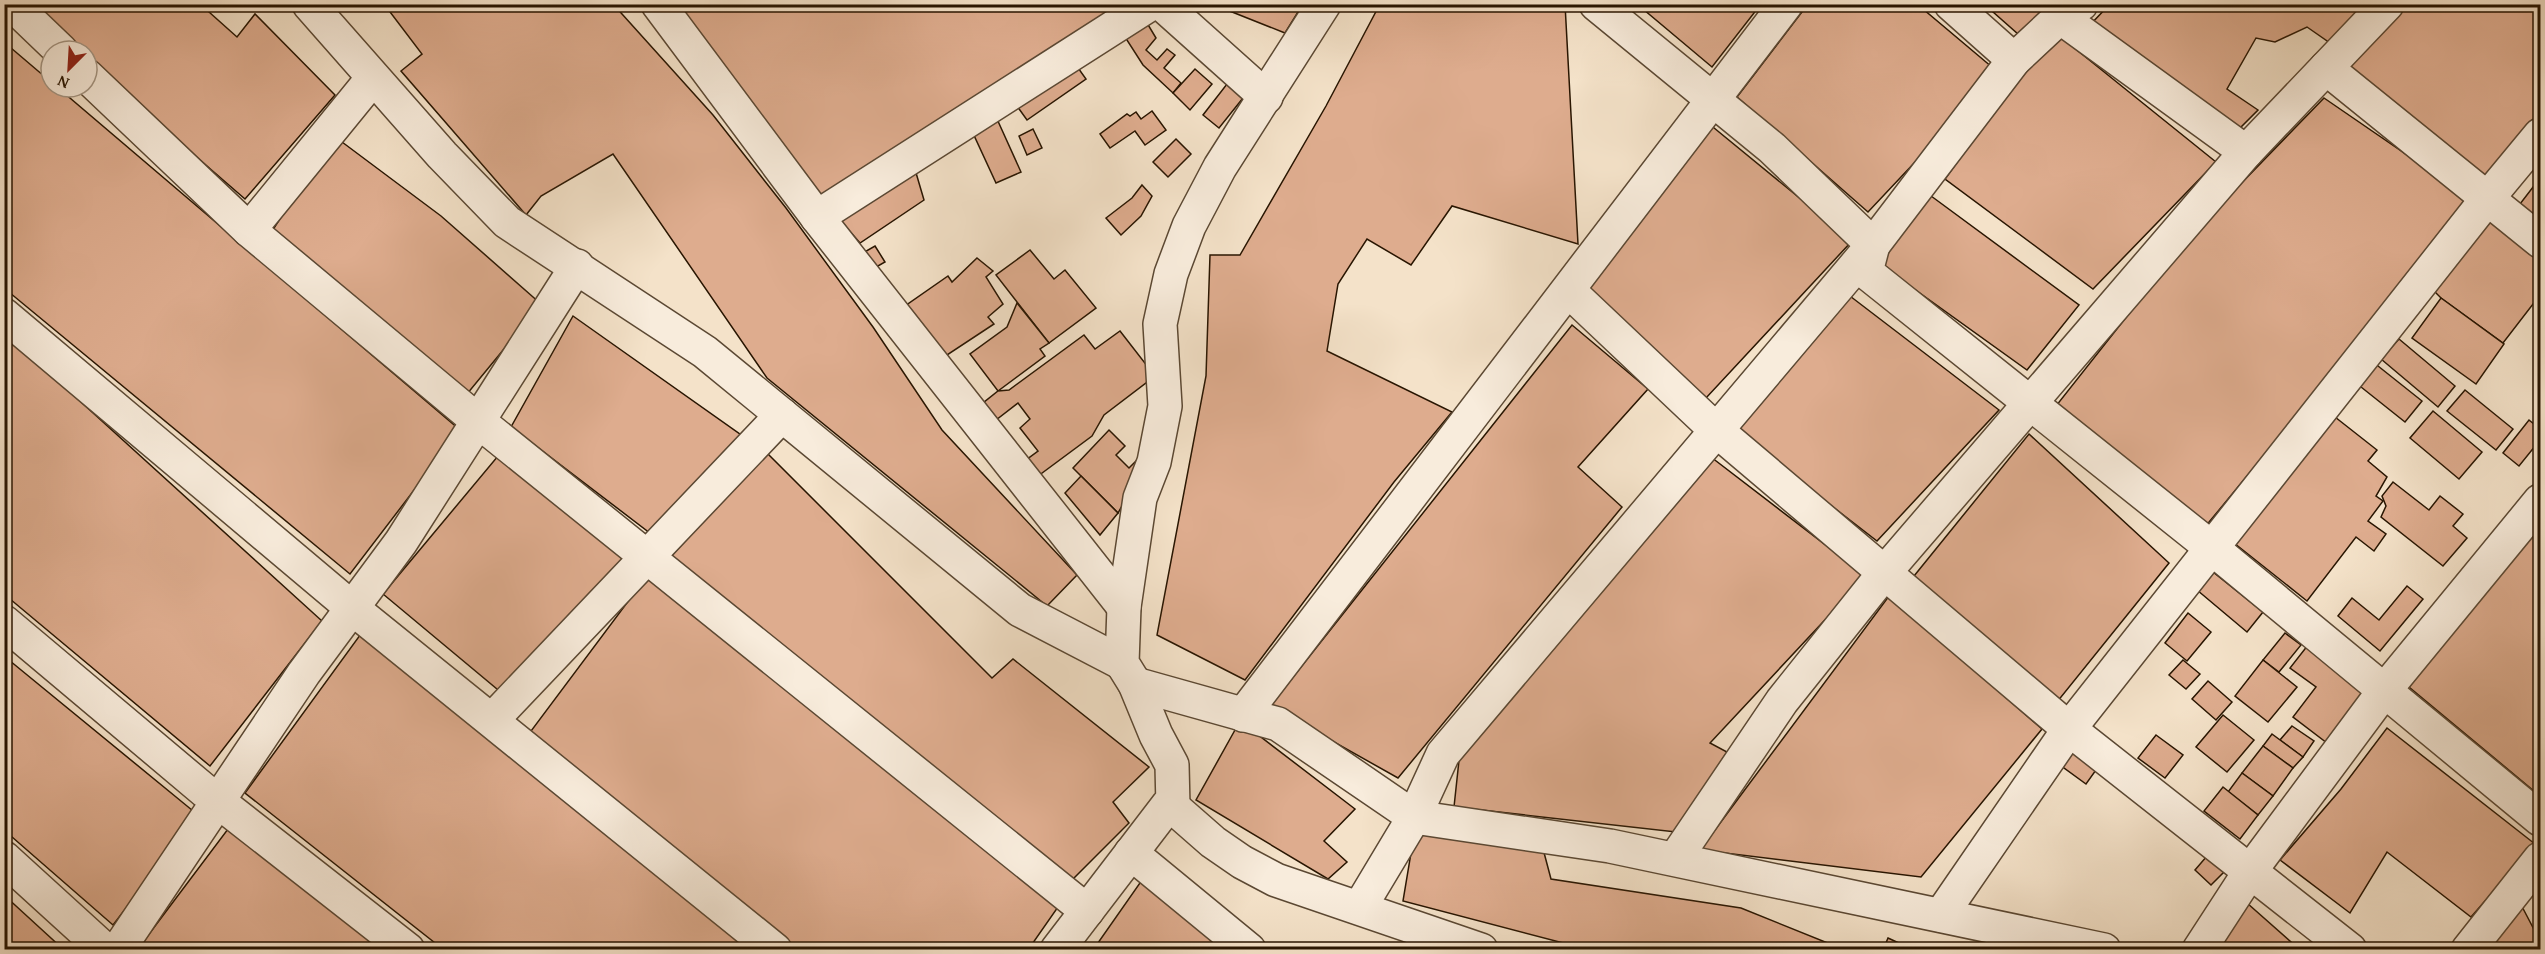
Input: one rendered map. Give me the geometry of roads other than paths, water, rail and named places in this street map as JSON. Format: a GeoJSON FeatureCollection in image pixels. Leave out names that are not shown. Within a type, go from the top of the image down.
{"type":"FeatureCollection","features":[{"type":"Feature","properties":{"kind":"street"},"geometry":{"type":"LineString","coordinates":[[12,4],[48,39]]}},
{"type":"Feature","properties":{"kind":"street"},"geometry":{"type":"LineString","coordinates":[[309,4],[442,155],[507,222],[705,352],[1020,610],[1129,673],[1243,715],[1278,724],[1414,817],[1610,846],[1941,915],[2010,940],[2104,950]]}},
{"type":"Feature","properties":{"kind":"street"},"geometry":{"type":"LineString","coordinates":[[658,4],[817,217],[1124,607]]}},
{"type":"Feature","properties":{"kind":"street"},"geometry":{"type":"LineString","coordinates":[[817,217],[1150,4]]}},
{"type":"Feature","properties":{"kind":"street"},"geometry":{"type":"LineString","coordinates":[[1162,4],[1266,97]]}},
{"type":"Feature","properties":{"kind":"street"},"geometry":{"type":"LineString","coordinates":[[1057,950],[1131,853],[1171,806],[1172,765],[1129,673],[1124,607],[1140,498],[1154,462],[1165,406],[1160,324],[1171,274],[1189,226],[1220,167],[1324,4]]}},
{"type":"Feature","properties":{"kind":"street"},"geometry":{"type":"LineString","coordinates":[[1596,4],[1772,148],[1873,245]]}},
{"type":"Feature","properties":{"kind":"street"},"geometry":{"type":"LineString","coordinates":[[1243,715],[1786,4]]}},
{"type":"Feature","properties":{"kind":"street"},"geometry":{"type":"LineString","coordinates":[[1951,4],[2014,60]]}},
{"type":"Feature","properties":{"kind":"street"},"geometry":{"type":"LineString","coordinates":[[1675,859],[1782,701],[1886,572],[2246,152],[2386,4]]}},
{"type":"Feature","properties":{"kind":"street"},"geometry":{"type":"LineString","coordinates":[[1360,907],[1414,817],[1443,754],[1873,245],[2014,60],[2070,11],[2246,152]]}},
{"type":"Feature","properties":{"kind":"street"},"geometry":{"type":"LineString","coordinates":[[2326,68],[2541,241]]}},
{"type":"Feature","properties":{"kind":"street"},"geometry":{"type":"LineString","coordinates":[[249,230],[373,78]]}},
{"type":"Feature","properties":{"kind":"street"},"geometry":{"type":"LineString","coordinates":[[99,87],[249,230],[478,421],[1087,911]]}},
{"type":"Feature","properties":{"kind":"street"},"geometry":{"type":"LineString","coordinates":[[1941,915],[2069,729],[2487,199],[2541,135]]}},
{"type":"Feature","properties":{"kind":"street"},"geometry":{"type":"LineString","coordinates":[[1873,245],[1866,272],[2213,549],[2541,819]]}},
{"type":"Feature","properties":{"kind":"street"},"geometry":{"type":"LineString","coordinates":[[118,950],[304,673],[401,542],[577,266]]}},
{"type":"Feature","properties":{"kind":"street"},"geometry":{"type":"LineString","coordinates":[[1569,291],[1716,430],[2069,729],[2350,950]]}},
{"type":"Feature","properties":{"kind":"street"},"geometry":{"type":"LineString","coordinates":[[4,315],[352,608],[775,950]]}},
{"type":"Feature","properties":{"kind":"street"},"geometry":{"type":"LineString","coordinates":[[492,720],[782,415]]}},
{"type":"Feature","properties":{"kind":"street"},"geometry":{"type":"LineString","coordinates":[[2199,950],[2251,870],[2384,692],[2541,501]]}},
{"type":"Feature","properties":{"kind":"street"},"geometry":{"type":"LineString","coordinates":[[4,622],[219,802],[408,950]]}},
{"type":"Feature","properties":{"kind":"street"},"geometry":{"type":"LineString","coordinates":[[1171,806],[1213,842],[1242,862],[1276,880],[1480,950]]}},
{"type":"Feature","properties":{"kind":"street"},"geometry":{"type":"LineString","coordinates":[[1131,853],[1249,950]]}},
{"type":"Feature","properties":{"kind":"street"},"geometry":{"type":"LineString","coordinates":[[4,858],[105,950]]}},
{"type":"Feature","properties":{"kind":"street"},"geometry":{"type":"LineString","coordinates":[[2468,950],[2541,859]]}}]}
